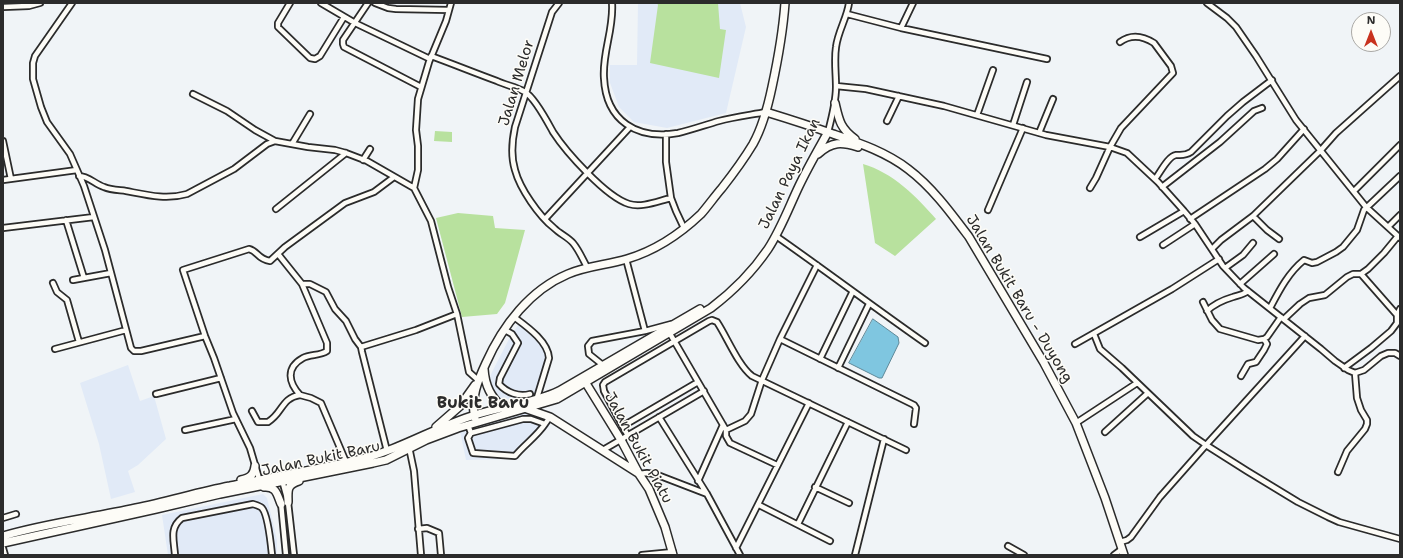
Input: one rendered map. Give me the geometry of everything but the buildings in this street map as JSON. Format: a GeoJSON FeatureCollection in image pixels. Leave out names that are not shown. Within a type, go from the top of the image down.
{"type":"FeatureCollection","features":[{"type":"Feature","properties":{"kind":"main road"},"geometry":{"type":"LineString","coordinates":[[421,436],[444,422],[466,399],[478,380],[490,354],[505,330],[527,301],[542,288],[563,276],[587,267],[626,259],[650,250],[676,234],[701,213],[736,170],[753,143],[766,112],[782,34],[785,3]]}},
{"type":"Feature","properties":{"kind":"main road"},"geometry":{"type":"LineString","coordinates":[[834,103],[842,127],[861,144]]}},
{"type":"Feature","properties":{"kind":"main road","name":"Jalan Bukit Baru - Duyong"},"geometry":{"type":"LineString","coordinates":[[766,112],[811,125],[889,156],[908,169],[933,192],[956,219],[969,237],[1044,362],[1076,423],[1105,498],[1122,549]]}},
{"type":"Feature","properties":{"kind":"main road","name":"Jalan Paya Ikan"},"geometry":{"type":"LineString","coordinates":[[668,331],[711,308],[724,298],[744,278],[768,249],[828,132]]}},
{"type":"Feature","properties":{"kind":"main road"},"geometry":{"type":"LineString","coordinates":[[813,160],[826,147],[838,143],[845,143],[889,156]]}},
{"type":"Feature","properties":{"kind":"main road","name":"Jalan Paya Ikan"},"geometry":{"type":"LineString","coordinates":[[668,331],[675,324],[707,305],[744,278]]}},
{"type":"Feature","properties":{"kind":"main road","name":"Jalan Bukit Baru"},"geometry":{"type":"LineString","coordinates":[[3,536],[25,530],[158,504],[189,496],[279,479],[426,440],[468,425],[475,418],[524,409],[557,399],[584,381],[668,331]]}},
{"type":"Feature","properties":{"kind":"main road"},"geometry":{"type":"LineString","coordinates":[[484,367],[487,387],[503,408]]}},
{"type":"Feature","properties":{"kind":"main road"},"geometry":{"type":"LineString","coordinates":[[475,418],[474,398],[478,380]]}},
{"type":"Feature","properties":{"kind":"main road","name":"Jalan Bukit Baru"},"geometry":{"type":"LineString","coordinates":[[279,479],[355,467],[386,460],[421,436],[503,408],[536,401],[584,381]]}},
{"type":"Feature","properties":{"kind":"main road","name":"Jalan Bukit Piatu"},"geometry":{"type":"LineString","coordinates":[[584,381],[621,440],[649,490],[656,504],[673,553]]}},
{"type":"Feature","properties":{"kind":"main road"},"geometry":{"type":"LineString","coordinates":[[524,409],[550,417],[639,474]]}},
{"type":"Feature","properties":{"kind":"main road"},"geometry":{"type":"LineString","coordinates":[[189,496],[202,489],[247,478],[254,472],[255,466]]}},
{"type":"Feature","properties":{"kind":"main road"},"geometry":{"type":"LineString","coordinates":[[285,503],[288,488],[293,483],[329,475],[355,467]]}},
{"type":"Feature","properties":{"kind":"main road","name":"Jalan Bukit Baru"},"geometry":{"type":"LineString","coordinates":[[3,543],[202,499],[260,483]]}},
{"type":"Feature","properties":{"kind":"main road"},"geometry":{"type":"LineString","coordinates":[[202,499],[269,487],[274,489],[285,503]]}},
{"type":"Feature","properties":{"kind":"street"},"geometry":{"type":"LineString","coordinates":[[3,6],[29,6],[40,3]]}},
{"type":"Feature","properties":{"kind":"street"},"geometry":{"type":"LineString","coordinates":[[72,3],[35,56],[33,63],[33,79],[47,122],[70,154],[77,170],[94,217],[111,273],[131,348],[134,351],[160,347],[205,336]]}},
{"type":"Feature","properties":{"kind":"street"},"geometry":{"type":"LineString","coordinates":[[290,3],[278,23],[278,27],[310,58],[315,59],[320,56],[344,17]]}},
{"type":"Feature","properties":{"kind":"street"},"geometry":{"type":"LineString","coordinates":[[321,3],[355,23],[430,58],[526,92],[540,109],[559,142],[602,187],[619,200],[630,205],[643,205],[671,198]]}},
{"type":"Feature","properties":{"kind":"street"},"geometry":{"type":"LineString","coordinates":[[368,3],[343,40],[344,47],[420,87]]}},
{"type":"Feature","properties":{"kind":"street"},"geometry":{"type":"LineString","coordinates":[[375,3],[388,8],[396,9],[449,10]]}},
{"type":"Feature","properties":{"kind":"street"},"geometry":{"type":"LineString","coordinates":[[414,188],[418,170],[416,130],[420,87],[430,58],[446,21],[451,3]]}},
{"type":"Feature","properties":{"kind":"street","name":"Jalan Melor"},"geometry":{"type":"LineString","coordinates":[[559,3],[552,12],[515,127],[513,137],[513,162],[515,172],[527,196],[545,219],[574,244],[587,267]]}},
{"type":"Feature","properties":{"kind":"street"},"geometry":{"type":"LineString","coordinates":[[612,3],[612,21],[604,66],[604,86],[614,112],[630,127],[640,132],[666,134],[678,133],[718,121],[766,112]]}},
{"type":"Feature","properties":{"kind":"street","name":"Jalan Paya Ikan"},"geometry":{"type":"LineString","coordinates":[[828,132],[836,86],[836,43],[847,14],[849,3]]}},
{"type":"Feature","properties":{"kind":"street"},"geometry":{"type":"LineString","coordinates":[[901,28],[913,3]]}},
{"type":"Feature","properties":{"kind":"street"},"geometry":{"type":"LineString","coordinates":[[1203,302],[1212,320],[1220,329],[1258,340],[1264,339],[1282,318],[1300,304],[1309,298],[1325,295],[1347,277],[1353,274],[1361,274],[1368,269],[1399,237],[1366,207],[1304,128],[1296,120],[1272,80],[1236,27],[1207,3]]}},
{"type":"Feature","properties":{"kind":"street"},"geometry":{"type":"LineString","coordinates":[[847,14],[901,28],[1047,59]]}},
{"type":"Feature","properties":{"kind":"street"},"geometry":{"type":"LineString","coordinates":[[1090,188],[1121,128],[1173,73],[1171,66],[1154,43],[1135,36],[1120,42]]}},
{"type":"Feature","properties":{"kind":"street"},"geometry":{"type":"LineString","coordinates":[[977,115],[993,70]]}},
{"type":"Feature","properties":{"kind":"street"},"geometry":{"type":"LineString","coordinates":[[1212,249],[1221,240],[1253,216],[1321,150],[1336,133],[1400,76]]}},
{"type":"Feature","properties":{"kind":"street"},"geometry":{"type":"LineString","coordinates":[[1155,179],[1170,157],[1175,155],[1186,155],[1191,152],[1227,116],[1272,80]]}},
{"type":"Feature","properties":{"kind":"street"},"geometry":{"type":"LineString","coordinates":[[1013,126],[1027,82]]}},
{"type":"Feature","properties":{"kind":"street"},"geometry":{"type":"LineString","coordinates":[[836,86],[866,88],[944,106],[1039,133],[1110,147],[1127,153],[1155,179],[1184,211],[1195,224],[1225,268],[1240,284],[1335,362],[1344,368],[1355,372],[1364,370],[1381,356],[1388,353],[1394,353],[1400,356]]}},
{"type":"Feature","properties":{"kind":"street"},"geometry":{"type":"LineString","coordinates":[[193,94],[227,111],[255,130],[275,141],[346,153],[363,160],[414,188],[431,222],[448,287],[457,314],[469,372],[478,380]]}},
{"type":"Feature","properties":{"kind":"street"},"geometry":{"type":"LineString","coordinates":[[887,121],[899,96]]}},
{"type":"Feature","properties":{"kind":"street"},"geometry":{"type":"LineString","coordinates":[[1039,133],[1053,98]]}},
{"type":"Feature","properties":{"kind":"street"},"geometry":{"type":"LineString","coordinates":[[1162,187],[1220,142],[1254,111],[1262,108]]}},
{"type":"Feature","properties":{"kind":"street"},"geometry":{"type":"LineString","coordinates":[[292,144],[310,114]]}},
{"type":"Feature","properties":{"kind":"street"},"geometry":{"type":"LineString","coordinates":[[545,219],[630,127]]}},
{"type":"Feature","properties":{"kind":"street"},"geometry":{"type":"LineString","coordinates":[[988,210],[1022,128]]}},
{"type":"Feature","properties":{"kind":"street"},"geometry":{"type":"LineString","coordinates":[[1190,219],[1265,169],[1277,159],[1304,128]]}},
{"type":"Feature","properties":{"kind":"street"},"geometry":{"type":"LineString","coordinates":[[666,134],[666,162],[671,198],[684,228]]}},
{"type":"Feature","properties":{"kind":"street"},"geometry":{"type":"LineString","coordinates":[[3,141],[11,179]]}},
{"type":"Feature","properties":{"kind":"street"},"geometry":{"type":"LineString","coordinates":[[79,176],[85,176],[92,182],[107,188],[163,197],[179,196],[187,194],[234,169],[267,144],[275,141]]}},
{"type":"Feature","properties":{"kind":"street"},"geometry":{"type":"LineString","coordinates":[[1354,191],[1400,146]]}},
{"type":"Feature","properties":{"kind":"street"},"geometry":{"type":"LineString","coordinates":[[363,160],[370,149]]}},
{"type":"Feature","properties":{"kind":"street"},"geometry":{"type":"LineString","coordinates":[[276,209],[346,153]]}},
{"type":"Feature","properties":{"kind":"street"},"geometry":{"type":"LineString","coordinates":[[3,180],[77,170]]}},
{"type":"Feature","properties":{"kind":"street"},"geometry":{"type":"LineString","coordinates":[[1270,308],[1286,279],[1300,263],[1304,260],[1318,262],[1343,247],[1357,230],[1366,207],[1400,176]]}},
{"type":"Feature","properties":{"kind":"street"},"geometry":{"type":"LineString","coordinates":[[260,483],[247,440],[236,419],[205,336],[183,270],[249,248],[253,250],[260,258],[270,261],[285,247],[346,203],[374,192],[394,177]]}},
{"type":"Feature","properties":{"kind":"street"},"geometry":{"type":"LineString","coordinates":[[1140,237],[1184,211]]}},
{"type":"Feature","properties":{"kind":"street"},"geometry":{"type":"LineString","coordinates":[[1388,227],[1400,215]]}},
{"type":"Feature","properties":{"kind":"street"},"geometry":{"type":"LineString","coordinates":[[1253,216],[1267,230],[1279,239]]}},
{"type":"Feature","properties":{"kind":"street"},"geometry":{"type":"LineString","coordinates":[[3,228],[94,217]]}},
{"type":"Feature","properties":{"kind":"street"},"geometry":{"type":"LineString","coordinates":[[66,220],[84,278]]}},
{"type":"Feature","properties":{"kind":"street"},"geometry":{"type":"LineString","coordinates":[[1163,245],[1195,224]]}},
{"type":"Feature","properties":{"kind":"street"},"geometry":{"type":"LineString","coordinates":[[776,236],[925,343]]}},
{"type":"Feature","properties":{"kind":"street"},"geometry":{"type":"LineString","coordinates":[[1225,268],[1243,255],[1253,243]]}},
{"type":"Feature","properties":{"kind":"street"},"geometry":{"type":"LineString","coordinates":[[278,254],[302,284],[325,337],[327,347],[327,351],[324,353],[303,358],[292,370],[290,375],[291,382],[300,395]]}},
{"type":"Feature","properties":{"kind":"street"},"geometry":{"type":"LineString","coordinates":[[1240,284],[1274,254]]}},
{"type":"Feature","properties":{"kind":"street"},"geometry":{"type":"LineString","coordinates":[[626,259],[645,331]]}},
{"type":"Feature","properties":{"kind":"street"},"geometry":{"type":"LineString","coordinates":[[1075,344],[1172,289],[1219,259]]}},
{"type":"Feature","properties":{"kind":"street"},"geometry":{"type":"LineString","coordinates":[[726,430],[748,418],[762,380],[780,339],[817,265]]}},
{"type":"Feature","properties":{"kind":"street"},"geometry":{"type":"LineString","coordinates":[[74,280],[111,273]]}},
{"type":"Feature","properties":{"kind":"street"},"geometry":{"type":"LineString","coordinates":[[1361,274],[1397,316]]}},
{"type":"Feature","properties":{"kind":"street"},"geometry":{"type":"LineString","coordinates":[[54,282],[57,292],[67,300],[79,342]]}},
{"type":"Feature","properties":{"kind":"street"},"geometry":{"type":"LineString","coordinates":[[302,284],[310,284],[326,292],[335,309],[346,321],[361,347],[386,451]]}},
{"type":"Feature","properties":{"kind":"street"},"geometry":{"type":"LineString","coordinates":[[1207,311],[1223,300],[1248,291]]}},
{"type":"Feature","properties":{"kind":"street"},"geometry":{"type":"LineString","coordinates":[[820,359],[852,292]]}},
{"type":"Feature","properties":{"kind":"street"},"geometry":{"type":"LineString","coordinates":[[838,368],[869,304]]}},
{"type":"Feature","properties":{"kind":"street"},"geometry":{"type":"LineString","coordinates":[[1344,368],[1391,331],[1397,323],[1397,316],[1400,309]]}},
{"type":"Feature","properties":{"kind":"street"},"geometry":{"type":"LineString","coordinates":[[361,347],[416,330],[457,314]]}},
{"type":"Feature","properties":{"kind":"street"},"geometry":{"type":"LineString","coordinates":[[514,317],[535,334],[548,353],[549,358],[536,401]]}},
{"type":"Feature","properties":{"kind":"street"},"geometry":{"type":"LineString","coordinates":[[628,436],[604,391],[603,386],[605,382],[709,321],[715,321],[718,322],[747,372],[906,450]]}},
{"type":"Feature","properties":{"kind":"street"},"geometry":{"type":"LineString","coordinates":[[606,368],[589,354],[589,343],[596,339],[645,331],[675,324]]}},
{"type":"Feature","properties":{"kind":"street"},"geometry":{"type":"LineString","coordinates":[[55,349],[126,330]]}},
{"type":"Feature","properties":{"kind":"street"},"geometry":{"type":"LineString","coordinates":[[505,330],[512,334],[518,343],[500,378],[500,384],[504,389],[520,396],[530,394]]}},
{"type":"Feature","properties":{"kind":"street"},"geometry":{"type":"LineString","coordinates":[[668,331],[726,430],[726,436],[730,443],[777,465]]}},
{"type":"Feature","properties":{"kind":"street"},"geometry":{"type":"LineString","coordinates":[[1094,334],[1100,349],[1193,436],[1206,445],[1298,502],[1328,517],[1339,522],[1400,539]]}},
{"type":"Feature","properties":{"kind":"street"},"geometry":{"type":"LineString","coordinates":[[1114,555],[1122,549],[1127,540],[1131,537],[1160,497],[1305,336]]}},
{"type":"Feature","properties":{"kind":"street"},"geometry":{"type":"LineString","coordinates":[[780,339],[914,405],[916,408],[914,424]]}},
{"type":"Feature","properties":{"kind":"street"},"geometry":{"type":"LineString","coordinates":[[1241,376],[1248,364],[1256,362],[1264,350],[1267,344],[1264,339]]}},
{"type":"Feature","properties":{"kind":"street"},"geometry":{"type":"LineString","coordinates":[[1338,472],[1347,451],[1365,429],[1367,424],[1367,420],[1361,410],[1357,398],[1355,372]]}},
{"type":"Feature","properties":{"kind":"street"},"geometry":{"type":"LineString","coordinates":[[156,394],[221,378]]}},
{"type":"Feature","properties":{"kind":"street"},"geometry":{"type":"LineString","coordinates":[[623,426],[698,382]]}},
{"type":"Feature","properties":{"kind":"street"},"geometry":{"type":"LineString","coordinates":[[1076,423],[1137,383]]}},
{"type":"Feature","properties":{"kind":"street"},"geometry":{"type":"LineString","coordinates":[[603,450],[704,391]]}},
{"type":"Feature","properties":{"kind":"street"},"geometry":{"type":"LineString","coordinates":[[1106,432],[1148,393]]}},
{"type":"Feature","properties":{"kind":"street"},"geometry":{"type":"LineString","coordinates":[[252,411],[258,422],[268,422],[278,414],[286,400],[292,396],[300,395],[321,403],[346,462]]}},
{"type":"Feature","properties":{"kind":"street"},"geometry":{"type":"LineString","coordinates":[[736,548],[809,403]]}},
{"type":"Feature","properties":{"kind":"street"},"geometry":{"type":"LineString","coordinates":[[545,424],[531,419],[523,419],[471,433],[468,438],[473,453],[515,456],[525,444],[540,432],[550,417]]}},
{"type":"Feature","properties":{"kind":"street"},"geometry":{"type":"LineString","coordinates":[[660,417],[707,494],[740,555]]}},
{"type":"Feature","properties":{"kind":"street"},"geometry":{"type":"LineString","coordinates":[[185,430],[236,419]]}},
{"type":"Feature","properties":{"kind":"street"},"geometry":{"type":"LineString","coordinates":[[798,524],[848,422]]}},
{"type":"Feature","properties":{"kind":"street"},"geometry":{"type":"LineString","coordinates":[[468,425],[471,433]]}},
{"type":"Feature","properties":{"kind":"street"},"geometry":{"type":"LineString","coordinates":[[698,481],[723,425]]}},
{"type":"Feature","properties":{"kind":"street"},"geometry":{"type":"LineString","coordinates":[[855,555],[884,439]]}},
{"type":"Feature","properties":{"kind":"street"},"geometry":{"type":"LineString","coordinates":[[408,445],[414,471],[421,555]]}},
{"type":"Feature","properties":{"kind":"street"},"geometry":{"type":"LineString","coordinates":[[639,474],[646,472],[655,474],[707,494]]}},
{"type":"Feature","properties":{"kind":"street"},"geometry":{"type":"LineString","coordinates":[[279,479],[285,503],[294,555]]}},
{"type":"Feature","properties":{"kind":"street"},"geometry":{"type":"LineString","coordinates":[[816,487],[849,502]]}},
{"type":"Feature","properties":{"kind":"street"},"geometry":{"type":"LineString","coordinates":[[285,503],[286,555]]}},
{"type":"Feature","properties":{"kind":"street"},"geometry":{"type":"LineString","coordinates":[[175,555],[173,529],[176,523],[182,518],[253,504],[261,507],[264,511],[270,535],[272,555]]}},
{"type":"Feature","properties":{"kind":"street"},"geometry":{"type":"LineString","coordinates":[[758,505],[830,541]]}},
{"type":"Feature","properties":{"kind":"street"},"geometry":{"type":"LineString","coordinates":[[3,518],[16,514]]}},
{"type":"Feature","properties":{"kind":"street"},"geometry":{"type":"LineString","coordinates":[[418,528],[427,528],[438,532],[441,555]]}},
{"type":"Feature","properties":{"kind":"street"},"geometry":{"type":"LineString","coordinates":[[1008,546],[1024,555]]}},
{"type":"Feature","properties":{"kind":"street"},"geometry":{"type":"LineString","coordinates":[[3,548],[5,555]]}},
{"type":"Feature","properties":{"kind":"street"},"geometry":{"type":"LineString","coordinates":[[642,555],[673,553]]}},
{"type":"Feature","properties":{"kind":"shaded area"},"geometry":{"type":"Polygon","coordinates":[[[638,3],[740,3],[746,27],[726,113],[667,128],[634,122],[619,107],[610,83],[610,65],[637,65],[638,3]]]}},
{"type":"Feature","properties":{"kind":"shaded area"},"geometry":{"type":"Polygon","coordinates":[[[522,319],[537,331],[552,356],[534,416],[550,425],[516,459],[466,460],[460,431],[497,421],[498,403],[486,387],[509,339],[522,319]]]}},
{"type":"Feature","properties":{"kind":"shaded area"},"geometry":{"type":"Polygon","coordinates":[[[128,365],[140,401],[154,396],[166,439],[138,465],[128,471],[135,492],[111,499],[99,444],[80,383],[128,365]]]}},
{"type":"Feature","properties":{"kind":"shaded area"},"geometry":{"type":"Polygon","coordinates":[[[263,494],[267,498],[277,540],[277,555],[168,555],[162,515],[263,494]]]}},
{"type":"Feature","properties":{"kind":"green space"},"geometry":{"type":"Polygon","coordinates":[[[657,3],[718,3],[720,29],[726,30],[719,78],[650,63],[658,5],[657,3]]]}},
{"type":"Feature","properties":{"kind":"green space"},"geometry":{"type":"Polygon","coordinates":[[[435,131],[452,132],[452,142],[434,141],[435,131]]]}},
{"type":"Feature","properties":{"kind":"green space"},"geometry":{"type":"Polygon","coordinates":[[[863,164],[894,179],[921,202],[936,219],[895,256],[875,243],[863,164]]]}},
{"type":"Feature","properties":{"kind":"green space"},"geometry":{"type":"Polygon","coordinates":[[[458,213],[493,216],[495,228],[525,230],[505,303],[497,314],[462,317],[436,218],[458,213]]]}},
{"type":"Feature","properties":{"kind":"water"},"geometry":{"type":"Polygon","coordinates":[[[873,319],[898,337],[899,343],[882,378],[879,378],[849,363],[873,319]]]}},
{"type":"Feature","properties":{"kind":"district","name":"Bukit Baru"},"geometry":{"type":"Point","coordinates":[483,404]}}]}
